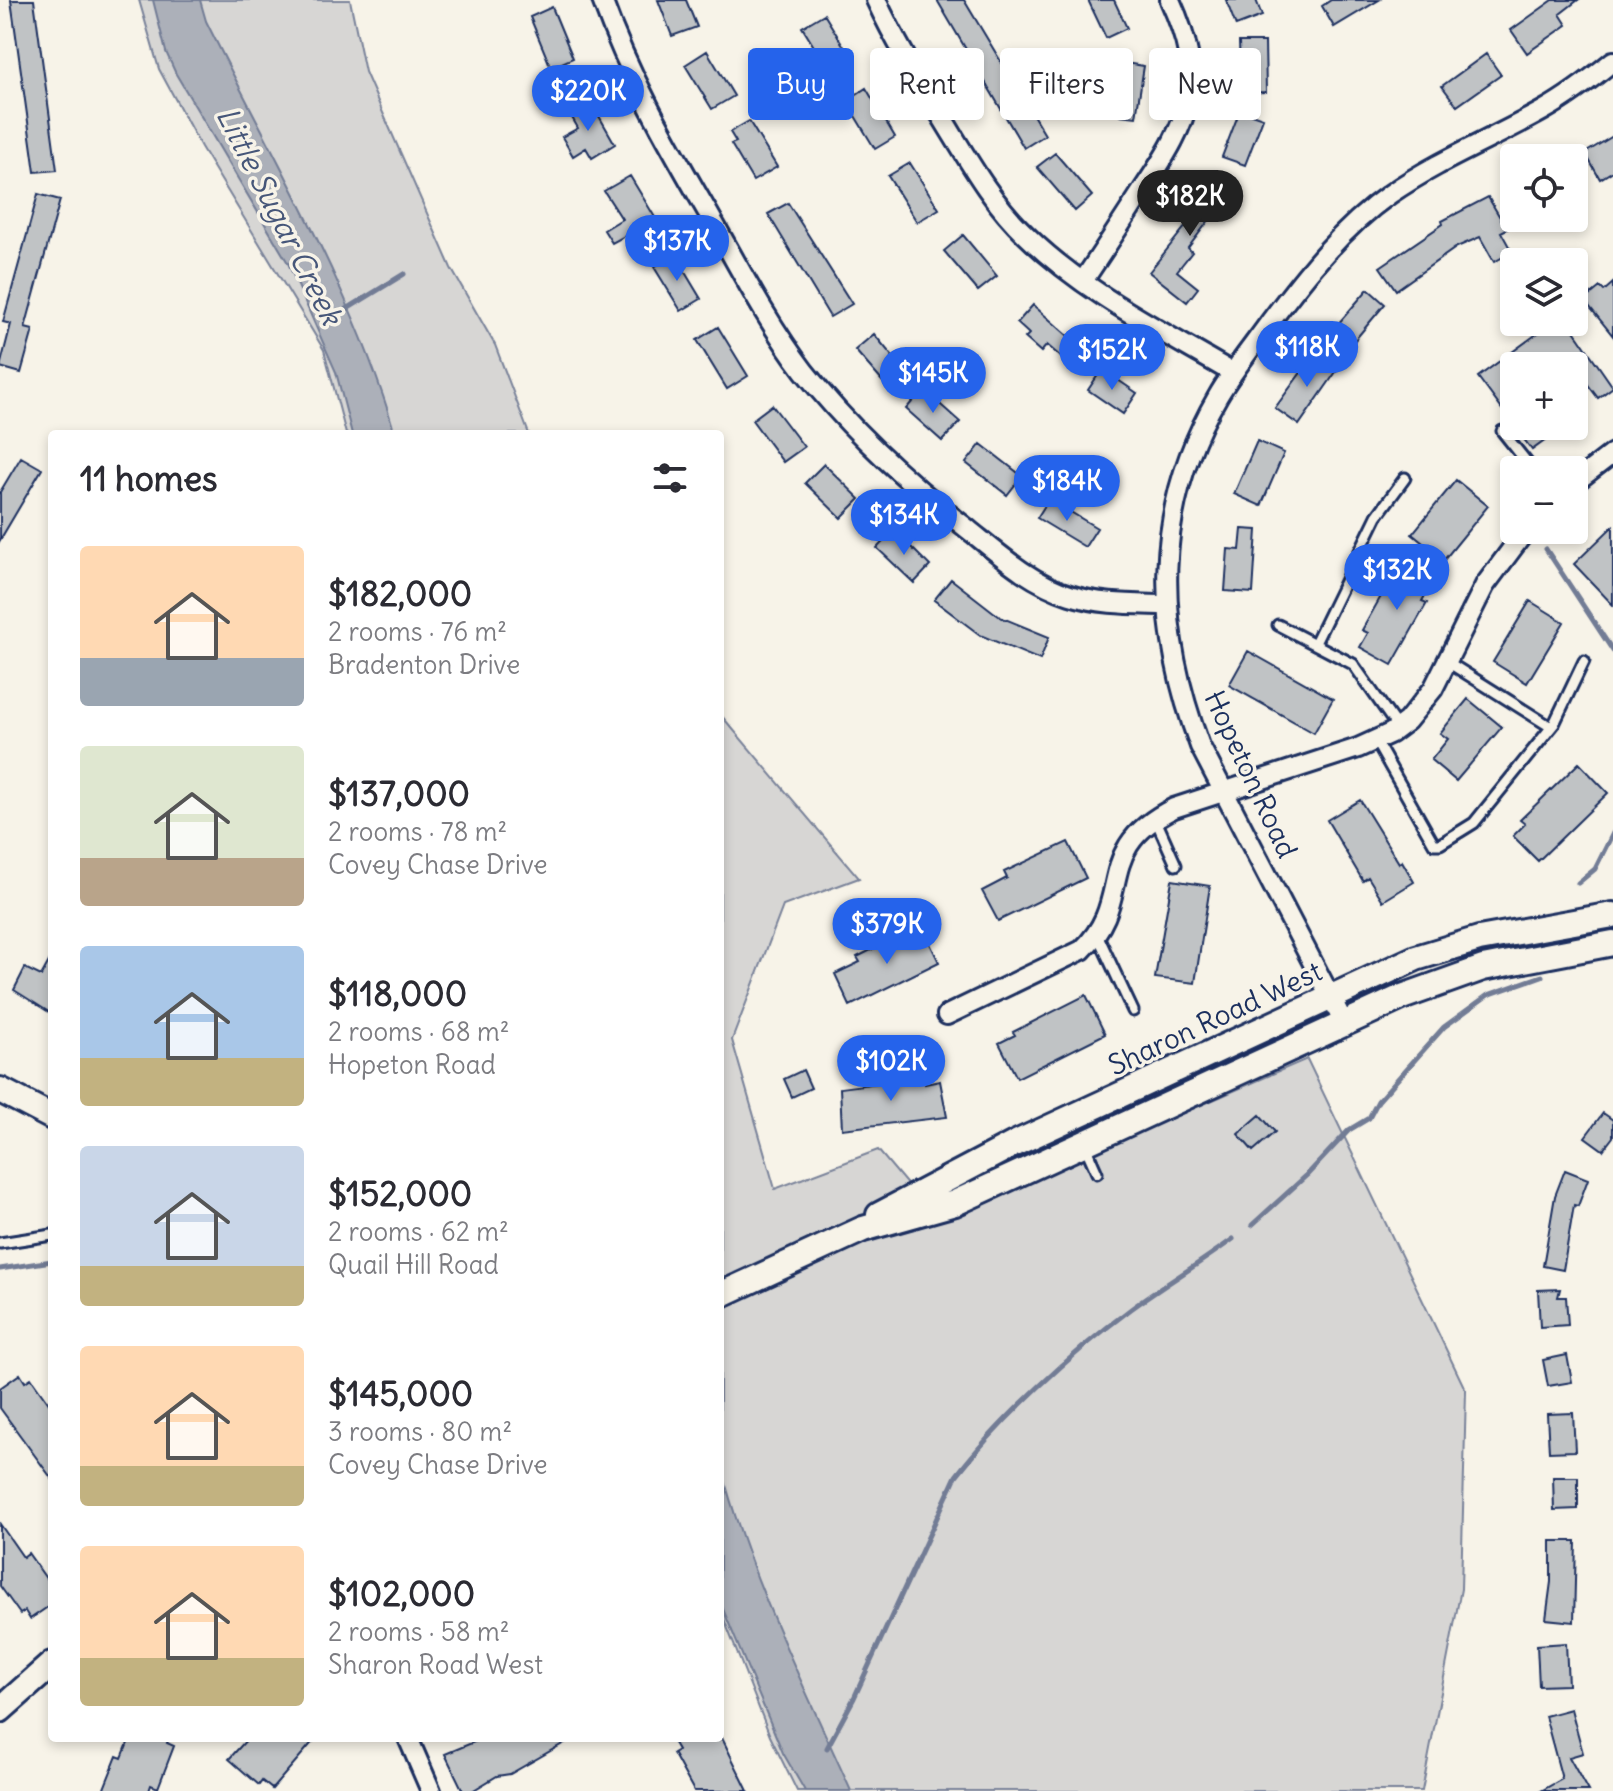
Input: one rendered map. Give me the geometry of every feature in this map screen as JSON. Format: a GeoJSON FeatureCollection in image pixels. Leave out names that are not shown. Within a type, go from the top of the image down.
{"type":"FeatureCollection","features":[{"type":"Feature","properties":{"kind":"main road","name":"Sharon Road West"},"geometry":{"type":"LineString","coordinates":[[863,1229],[882,1212],[1014,1144],[1416,958],[1454,946],[1613,915]]}},
{"type":"Feature","properties":{"kind":"main road","name":"Sharon Road West"},"geometry":{"type":"LineString","coordinates":[[727,1292],[863,1229],[955,1203],[1402,997],[1483,968],[1613,943]]}},
{"type":"Feature","properties":{"kind":"main road"},"geometry":{"type":"LineString","coordinates":[[0,1090],[48,1115]]}},
{"type":"Feature","properties":{"kind":"main road"},"geometry":{"type":"LineString","coordinates":[[0,1710],[48,1668]]}},
{"type":"Feature","properties":{"kind":"street"},"geometry":{"type":"LineString","coordinates":[[602,0],[639,90],[666,141],[761,305],[804,370],[839,412],[919,491],[1033,578],[1069,595],[1097,601],[1166,605]]}},
{"type":"Feature","properties":{"kind":"street"},"geometry":{"type":"LineString","coordinates":[[876,0],[900,47],[998,203],[1027,236],[1109,300],[1233,373]]}},
{"type":"Feature","properties":{"kind":"street"},"geometry":{"type":"LineString","coordinates":[[1083,281],[1175,143],[1186,112],[1189,56],[1170,0]]}},
{"type":"Feature","properties":{"kind":"street","name":"Hopeton Road"},"geometry":{"type":"LineString","coordinates":[[1344,1023],[1223,792],[1184,704],[1173,660],[1166,605],[1173,517],[1184,473],[1198,436],[1233,373],[1301,280],[1368,212],[1427,169],[1544,110],[1613,61]]}},
{"type":"Feature","properties":{"kind":"street"},"geometry":{"type":"LineString","coordinates":[[1588,475],[1610,462]]}},
{"type":"Feature","properties":{"kind":"street"},"geometry":{"type":"LineString","coordinates":[[947,1015],[1071,956],[1097,934],[1108,914],[1121,856],[1138,831],[1155,818],[1375,740],[1398,728],[1425,700],[1485,585],[1516,544]]}},
{"type":"Feature","properties":{"kind":"street"},"geometry":{"type":"LineString","coordinates":[[410,1742],[431,1791]]}},
{"type":"Feature","properties":{"kind":"lane"},"geometry":{"type":"LineString","coordinates":[[1509,440],[1522,456]]}},
{"type":"Feature","properties":{"kind":"lane"},"geometry":{"type":"LineString","coordinates":[[1315,643],[1377,516],[1405,478]]}},
{"type":"Feature","properties":{"kind":"lane"},"geometry":{"type":"LineString","coordinates":[[1278,625],[1353,664],[1398,728]]}},
{"type":"Feature","properties":{"kind":"lane"},"geometry":{"type":"LineString","coordinates":[[1446,661],[1551,727]]}},
{"type":"Feature","properties":{"kind":"lane"},"geometry":{"type":"LineString","coordinates":[[1375,740],[1434,844],[1440,844],[1474,823],[1551,727],[1584,661]]}},
{"type":"Feature","properties":{"kind":"lane"},"geometry":{"type":"LineString","coordinates":[[1155,818],[1176,865]]}},
{"type":"Feature","properties":{"kind":"lane"},"geometry":{"type":"LineString","coordinates":[[1097,934],[1133,1011]]}},
{"type":"Feature","properties":{"kind":"lane"},"geometry":{"type":"LineString","coordinates":[[1084,1143],[1097,1173]]}},
{"type":"Feature","properties":{"kind":"lane"},"geometry":{"type":"LineString","coordinates":[[0,1243],[48,1236]]}},
{"type":"Feature","properties":{"kind":"shaded area"},"geometry":{"type":"Polygon","coordinates":[[[139,0],[350,0],[365,72],[451,268],[495,345],[527,430],[345,430],[324,350],[201,147],[159,69],[139,0]]]}},
{"type":"Feature","properties":{"kind":"shaded area"},"geometry":{"type":"Polygon","coordinates":[[[724,719],[859,878],[783,906],[732,1040],[775,1189],[878,1150],[937,1220],[1307,1059],[1466,1391],[1461,1589],[1422,1791],[797,1791],[770,1736],[724,1619],[724,719]]]}},
{"type":"Feature","properties":{"kind":"water","name":"Little Sugar Creek"},"geometry":{"type":"Polygon","coordinates":[[[153,0],[200,0],[206,21],[334,275],[378,380],[394,430],[351,430],[336,372],[288,263],[166,52],[153,0]]]}},
{"type":"Feature","properties":{"kind":"water"},"geometry":{"type":"Polygon","coordinates":[[[724,1477],[762,1589],[851,1791],[805,1791],[783,1753],[724,1612],[724,1477]]]}},
{"type":"Feature","properties":{"kind":"building"},"geometry":{"type":"Polygon","coordinates":[[[11,0],[34,0],[57,170],[35,172],[11,0]]]}},
{"type":"Feature","properties":{"kind":"building"},"geometry":{"type":"Polygon","coordinates":[[[658,0],[686,0],[697,27],[672,36],[658,0]]]}},
{"type":"Feature","properties":{"kind":"building"},"geometry":{"type":"Polygon","coordinates":[[[937,0],[964,0],[1000,60],[1000,107],[984,80],[984,48],[965,48],[937,0]]]}},
{"type":"Feature","properties":{"kind":"building"},"geometry":{"type":"Polygon","coordinates":[[[1088,0],[1114,0],[1127,28],[1106,38],[1088,0]]]}},
{"type":"Feature","properties":{"kind":"building"},"geometry":{"type":"Polygon","coordinates":[[[1226,0],[1256,0],[1262,16],[1236,26],[1226,0]]]}},
{"type":"Feature","properties":{"kind":"building"},"geometry":{"type":"Polygon","coordinates":[[[1331,0],[1379,0],[1334,27],[1322,6],[1331,0]]]}},
{"type":"Feature","properties":{"kind":"building"},"geometry":{"type":"Polygon","coordinates":[[[1553,0],[1578,0],[1560,14],[1567,25],[1527,53],[1511,30],[1553,0]]]}},
{"type":"Feature","properties":{"kind":"building"},"geometry":{"type":"Polygon","coordinates":[[[552,7],[573,58],[551,68],[530,17],[552,7]]]}},
{"type":"Feature","properties":{"kind":"building"},"geometry":{"type":"Polygon","coordinates":[[[824,14],[845,48],[815,48],[802,27],[824,14]]]}},
{"type":"Feature","properties":{"kind":"building"},"geometry":{"type":"Polygon","coordinates":[[[1239,42],[1265,42],[1266,92],[1261,92],[1261,48],[1239,48],[1239,42]]]}},
{"type":"Feature","properties":{"kind":"building"},"geometry":{"type":"Polygon","coordinates":[[[707,51],[734,96],[712,109],[685,65],[707,51]]]}},
{"type":"Feature","properties":{"kind":"building"},"geometry":{"type":"Polygon","coordinates":[[[1486,54],[1501,75],[1457,106],[1442,86],[1486,54]]]}},
{"type":"Feature","properties":{"kind":"building"},"geometry":{"type":"Polygon","coordinates":[[[1133,64],[1144,66],[1136,117],[1133,117],[1133,64]]]}},
{"type":"Feature","properties":{"kind":"building"},"geometry":{"type":"Polygon","coordinates":[[[866,88],[870,95],[870,120],[885,120],[895,137],[875,149],[854,114],[854,96],[866,88]]]}},
{"type":"Feature","properties":{"kind":"building"},"geometry":{"type":"Polygon","coordinates":[[[591,102],[615,144],[592,158],[586,148],[573,156],[562,137],[578,128],[570,114],[591,102]]]}},
{"type":"Feature","properties":{"kind":"building"},"geometry":{"type":"Polygon","coordinates":[[[1263,118],[1245,165],[1222,157],[1236,120],[1263,118]]]}},
{"type":"Feature","properties":{"kind":"building"},"geometry":{"type":"Polygon","coordinates":[[[1008,120],[1036,120],[1045,135],[1024,148],[1008,120]]]}},
{"type":"Feature","properties":{"kind":"building"},"geometry":{"type":"Polygon","coordinates":[[[749,121],[777,167],[753,181],[731,144],[736,142],[730,132],[749,121]]]}},
{"type":"Feature","properties":{"kind":"building"},"geometry":{"type":"Polygon","coordinates":[[[1613,136],[1613,171],[1600,179],[1588,158],[1588,151],[1613,136]]]}},
{"type":"Feature","properties":{"kind":"building"},"geometry":{"type":"Polygon","coordinates":[[[1055,153],[1092,196],[1075,211],[1037,167],[1055,153]]]}},
{"type":"Feature","properties":{"kind":"building"},"geometry":{"type":"Polygon","coordinates":[[[910,163],[939,209],[917,222],[888,176],[910,163]]]}},
{"type":"Feature","properties":{"kind":"building"},"geometry":{"type":"Polygon","coordinates":[[[1216,174],[1234,187],[1188,248],[1192,252],[1177,271],[1198,288],[1187,302],[1149,272],[1189,222],[1183,218],[1216,174]]]}},
{"type":"Feature","properties":{"kind":"building"},"geometry":{"type":"Polygon","coordinates":[[[630,176],[656,219],[612,243],[604,230],[622,219],[604,191],[630,176]]]}},
{"type":"Feature","properties":{"kind":"building"},"geometry":{"type":"Polygon","coordinates":[[[38,194],[60,200],[25,328],[33,330],[21,373],[0,367],[11,324],[3,322],[38,194]]]}},
{"type":"Feature","properties":{"kind":"building"},"geometry":{"type":"Polygon","coordinates":[[[1488,197],[1500,217],[1500,232],[1510,248],[1500,248],[1500,259],[1494,262],[1480,237],[1457,247],[1396,290],[1380,267],[1443,224],[1442,221],[1488,197]]]}},
{"type":"Feature","properties":{"kind":"building"},"geometry":{"type":"Polygon","coordinates":[[[788,203],[852,304],[830,317],[768,214],[788,203]]]}},
{"type":"Feature","properties":{"kind":"building"},"geometry":{"type":"Polygon","coordinates":[[[963,235],[997,276],[978,291],[944,251],[963,235]]]}},
{"type":"Feature","properties":{"kind":"building"},"geometry":{"type":"Polygon","coordinates":[[[674,254],[701,299],[681,311],[654,267],[674,254]]]}},
{"type":"Feature","properties":{"kind":"building"},"geometry":{"type":"Polygon","coordinates":[[[1613,283],[1613,336],[1588,305],[1588,297],[1600,287],[1604,291],[1613,283]]]}},
{"type":"Feature","properties":{"kind":"building"},"geometry":{"type":"Polygon","coordinates":[[[1368,289],[1385,304],[1349,347],[1331,332],[1368,289]]]}},
{"type":"Feature","properties":{"kind":"building"},"geometry":{"type":"Polygon","coordinates":[[[1033,305],[1075,342],[1061,357],[1047,345],[1041,352],[1025,338],[1029,334],[1017,323],[1033,305]]]}},
{"type":"Feature","properties":{"kind":"building"},"geometry":{"type":"Polygon","coordinates":[[[718,327],[748,376],[727,389],[697,340],[718,327]]]}},
{"type":"Feature","properties":{"kind":"building"},"geometry":{"type":"Polygon","coordinates":[[[874,334],[907,374],[889,389],[855,350],[874,334]]]}},
{"type":"Feature","properties":{"kind":"building"},"geometry":{"type":"Polygon","coordinates":[[[1534,336],[1578,336],[1613,387],[1598,398],[1588,385],[1588,352],[1512,352],[1534,336]]]}},
{"type":"Feature","properties":{"kind":"building"},"geometry":{"type":"Polygon","coordinates":[[[1316,352],[1338,369],[1299,425],[1275,408],[1316,352]]]}},
{"type":"Feature","properties":{"kind":"building"},"geometry":{"type":"Polygon","coordinates":[[[1500,361],[1500,407],[1478,377],[1500,361]]]}},
{"type":"Feature","properties":{"kind":"building"},"geometry":{"type":"Polygon","coordinates":[[[1102,369],[1137,393],[1123,414],[1088,390],[1102,369]]]}},
{"type":"Feature","properties":{"kind":"building"},"geometry":{"type":"Polygon","coordinates":[[[923,389],[960,422],[942,441],[906,409],[923,389]]]}},
{"type":"Feature","properties":{"kind":"building"},"geometry":{"type":"Polygon","coordinates":[[[772,405],[804,447],[783,462],[752,420],[772,405]]]}},
{"type":"Feature","properties":{"kind":"building"},"geometry":{"type":"Polygon","coordinates":[[[1524,440],[1546,440],[1532,450],[1524,440]]]}},
{"type":"Feature","properties":{"kind":"building"},"geometry":{"type":"Polygon","coordinates":[[[1257,441],[1284,453],[1261,506],[1234,494],[1257,441]]]}},
{"type":"Feature","properties":{"kind":"building"},"geometry":{"type":"Polygon","coordinates":[[[981,444],[1022,476],[1007,495],[966,463],[981,444]]]}},
{"type":"Feature","properties":{"kind":"building"},"geometry":{"type":"Polygon","coordinates":[[[21,457],[42,469],[0,540],[0,492],[21,457]]]}},
{"type":"Feature","properties":{"kind":"building"},"geometry":{"type":"Polygon","coordinates":[[[824,464],[860,499],[841,518],[805,483],[824,464]]]}},
{"type":"Feature","properties":{"kind":"building"},"geometry":{"type":"Polygon","coordinates":[[[1456,480],[1488,506],[1444,560],[1412,534],[1456,480]]]}},
{"type":"Feature","properties":{"kind":"building"},"geometry":{"type":"Polygon","coordinates":[[[1049,499],[1097,528],[1085,547],[1037,518],[1049,499]]]}},
{"type":"Feature","properties":{"kind":"building"},"geometry":{"type":"Polygon","coordinates":[[[1613,526],[1613,605],[1574,564],[1613,526]]]}},
{"type":"Feature","properties":{"kind":"building"},"geometry":{"type":"Polygon","coordinates":[[[1242,529],[1257,530],[1253,593],[1225,591],[1228,549],[1240,550],[1242,529]]]}},
{"type":"Feature","properties":{"kind":"building"},"geometry":{"type":"Polygon","coordinates":[[[894,530],[930,566],[914,583],[877,548],[894,530]]]}},
{"type":"Feature","properties":{"kind":"building"},"geometry":{"type":"Polygon","coordinates":[[[1402,559],[1435,578],[1422,601],[1427,603],[1392,665],[1360,647],[1368,633],[1362,630],[1402,559]]]}},
{"type":"Feature","properties":{"kind":"building"},"geometry":{"type":"Polygon","coordinates":[[[951,579],[1000,617],[1049,637],[1040,660],[980,635],[934,600],[951,579]]]}},
{"type":"Feature","properties":{"kind":"building"},"geometry":{"type":"Polygon","coordinates":[[[1530,601],[1564,622],[1527,683],[1493,662],[1530,601]]]}},
{"type":"Feature","properties":{"kind":"building"},"geometry":{"type":"Polygon","coordinates":[[[1248,651],[1333,699],[1314,733],[1229,685],[1248,651]]]}},
{"type":"Feature","properties":{"kind":"building"},"geometry":{"type":"Polygon","coordinates":[[[1468,699],[1502,727],[1456,781],[1431,760],[1448,739],[1440,733],[1468,699]]]}},
{"type":"Feature","properties":{"kind":"building"},"geometry":{"type":"Polygon","coordinates":[[[1579,763],[1608,793],[1538,861],[1513,836],[1525,824],[1520,820],[1579,763]]]}},
{"type":"Feature","properties":{"kind":"building"},"geometry":{"type":"Polygon","coordinates":[[[1360,800],[1414,882],[1383,901],[1368,877],[1363,881],[1327,820],[1360,800]]]}},
{"type":"Feature","properties":{"kind":"building"},"geometry":{"type":"Polygon","coordinates":[[[1068,842],[1086,878],[998,921],[982,891],[1007,878],[1004,872],[1068,842]]]}},
{"type":"Feature","properties":{"kind":"building"},"geometry":{"type":"Polygon","coordinates":[[[1172,880],[1210,886],[1195,983],[1155,978],[1172,880]]]}},
{"type":"Feature","properties":{"kind":"building"},"geometry":{"type":"Polygon","coordinates":[[[921,925],[939,962],[850,1006],[835,974],[860,962],[857,957],[921,925]]]}},
{"type":"Feature","properties":{"kind":"building"},"geometry":{"type":"Polygon","coordinates":[[[48,963],[48,1011],[14,990],[25,968],[41,976],[48,963]]]}},
{"type":"Feature","properties":{"kind":"building"},"geometry":{"type":"Polygon","coordinates":[[[1086,995],[1105,1034],[1017,1078],[999,1043],[1015,1035],[1013,1032],[1086,995]]]}},
{"type":"Feature","properties":{"kind":"building"},"geometry":{"type":"Polygon","coordinates":[[[803,1070],[811,1088],[792,1097],[784,1079],[803,1070]]]}},
{"type":"Feature","properties":{"kind":"building"},"geometry":{"type":"Polygon","coordinates":[[[924,1077],[925,1084],[940,1081],[947,1117],[842,1129],[840,1088],[924,1077]]]}},
{"type":"Feature","properties":{"kind":"building"},"geometry":{"type":"Polygon","coordinates":[[[1603,1113],[1613,1120],[1613,1137],[1603,1150],[1585,1137],[1603,1113]]]}},
{"type":"Feature","properties":{"kind":"building"},"geometry":{"type":"Polygon","coordinates":[[[1260,1115],[1275,1132],[1253,1151],[1238,1134],[1260,1115]]]}},
{"type":"Feature","properties":{"kind":"building"},"geometry":{"type":"Polygon","coordinates":[[[1565,1170],[1588,1179],[1578,1206],[1574,1205],[1563,1270],[1543,1266],[1555,1196],[1565,1170]]]}},
{"type":"Feature","properties":{"kind":"building"},"geometry":{"type":"Polygon","coordinates":[[[1560,1289],[1558,1297],[1566,1297],[1568,1325],[1540,1327],[1538,1290],[1560,1289]]]}},
{"type":"Feature","properties":{"kind":"building"},"geometry":{"type":"Polygon","coordinates":[[[1567,1355],[1572,1382],[1548,1386],[1543,1360],[1567,1355]]]}},
{"type":"Feature","properties":{"kind":"building"},"geometry":{"type":"Polygon","coordinates":[[[20,1374],[25,1382],[31,1378],[48,1402],[48,1474],[0,1408],[0,1388],[20,1374]]]}},
{"type":"Feature","properties":{"kind":"building"},"geometry":{"type":"Polygon","coordinates":[[[1573,1413],[1575,1451],[1549,1452],[1547,1414],[1573,1413]]]}},
{"type":"Feature","properties":{"kind":"building"},"geometry":{"type":"Polygon","coordinates":[[[1553,1477],[1578,1477],[1578,1509],[1554,1510],[1553,1477]]]}},
{"type":"Feature","properties":{"kind":"building"},"geometry":{"type":"Polygon","coordinates":[[[0,1524],[23,1557],[28,1553],[48,1581],[48,1607],[30,1619],[25,1611],[20,1614],[0,1586],[0,1524]]]}},
{"type":"Feature","properties":{"kind":"building"},"geometry":{"type":"Polygon","coordinates":[[[1551,1541],[1576,1541],[1574,1622],[1546,1619],[1551,1582],[1551,1541]]]}},
{"type":"Feature","properties":{"kind":"building"},"geometry":{"type":"Polygon","coordinates":[[[1566,1643],[1568,1685],[1539,1686],[1537,1645],[1566,1643]]]}},
{"type":"Feature","properties":{"kind":"building"},"geometry":{"type":"Polygon","coordinates":[[[1571,1709],[1583,1753],[1569,1757],[1588,1791],[1541,1791],[1562,1779],[1545,1716],[1571,1709]]]}},
{"type":"Feature","properties":{"kind":"building"},"geometry":{"type":"Polygon","coordinates":[[[128,1742],[167,1742],[174,1746],[158,1788],[151,1785],[149,1791],[103,1791],[117,1756],[122,1758],[128,1742]]]}},
{"type":"Feature","properties":{"kind":"building"},"geometry":{"type":"Polygon","coordinates":[[[244,1742],[313,1742],[272,1789],[262,1781],[259,1785],[229,1759],[244,1742]]]}},
{"type":"Feature","properties":{"kind":"building"},"geometry":{"type":"Polygon","coordinates":[[[474,1742],[566,1742],[510,1774],[497,1776],[472,1791],[463,1791],[445,1754],[474,1742]]]}},
{"type":"Feature","properties":{"kind":"building"},"geometry":{"type":"Polygon","coordinates":[[[673,1742],[724,1742],[748,1791],[694,1791],[673,1753],[678,1750],[673,1742]]]}},
{"type":"Feature","properties":{"kind":"waterway","name":"Little Sugar Creek"},"geometry":{"type":"LineString","coordinates":[[347,309],[404,274]]}},
{"type":"Feature","properties":{"kind":"waterway"},"geometry":{"type":"LineString","coordinates":[[1546,549],[1613,651]]}},
{"type":"Feature","properties":{"kind":"waterway"},"geometry":{"type":"LineString","coordinates":[[1578,883],[1595,869],[1613,833]]}},
{"type":"Feature","properties":{"kind":"waterway"},"geometry":{"type":"LineString","coordinates":[[1252,1225],[1307,1175],[1349,1130],[1369,1118],[1378,1101],[1444,1027],[1488,995],[1542,976]]}},
{"type":"Feature","properties":{"kind":"waterway"},"geometry":{"type":"LineString","coordinates":[[827,1748],[854,1698],[956,1476],[1016,1409],[1085,1346],[1131,1309],[1233,1239]]}},
{"type":"Feature","properties":{"kind":"waterway"},"geometry":{"type":"LineString","coordinates":[[0,1269],[48,1262]]}}]}
